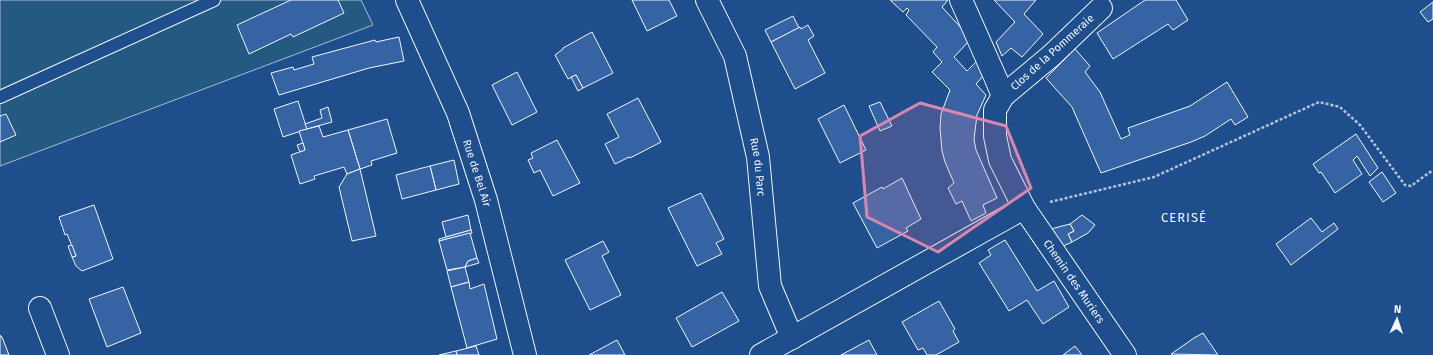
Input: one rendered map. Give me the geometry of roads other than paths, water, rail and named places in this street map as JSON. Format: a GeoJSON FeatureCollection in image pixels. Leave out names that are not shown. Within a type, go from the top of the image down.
{"type":"FeatureCollection","features":[{"type":"Feature","properties":{"kind":"street","name":"Rue de Bel Air"},"geometry":{"type":"LineString","coordinates":[[406,0],[458,113],[486,200],[525,355]]}},
{"type":"Feature","properties":{"kind":"street","name":"Rue du Parc"},"geometry":{"type":"LineString","coordinates":[[707,0],[735,56],[758,157],[770,286],[792,338]]}},
{"type":"Feature","properties":{"kind":"street","name":"Clos de la Pommeraie"},"geometry":{"type":"LineString","coordinates":[[961,0],[1003,96]]}},
{"type":"Feature","properties":{"kind":"street","name":"Clos de la Pommeraie"},"geometry":{"type":"LineString","coordinates":[[1024,208],[1000,160],[995,136],[995,110],[1003,96],[1052,55],[1101,8]]}},
{"type":"Feature","properties":{"kind":"street"},"geometry":{"type":"LineString","coordinates":[[761,355],[1024,208]]}},
{"type":"Feature","properties":{"kind":"street","name":"Chemin des Muriers"},"geometry":{"type":"LineString","coordinates":[[1024,208],[1125,355]]}},
{"type":"Feature","properties":{"kind":"street"},"geometry":{"type":"LineString","coordinates":[[40,308],[58,355]]}},
{"type":"Feature","properties":{"kind":"lane"},"geometry":{"type":"LineString","coordinates":[[0,97],[214,0]]}},
{"type":"Feature","properties":{"kind":"district","name":"CERISÉ"},"geometry":{"type":"Point","coordinates":[1184,217]}}]}
